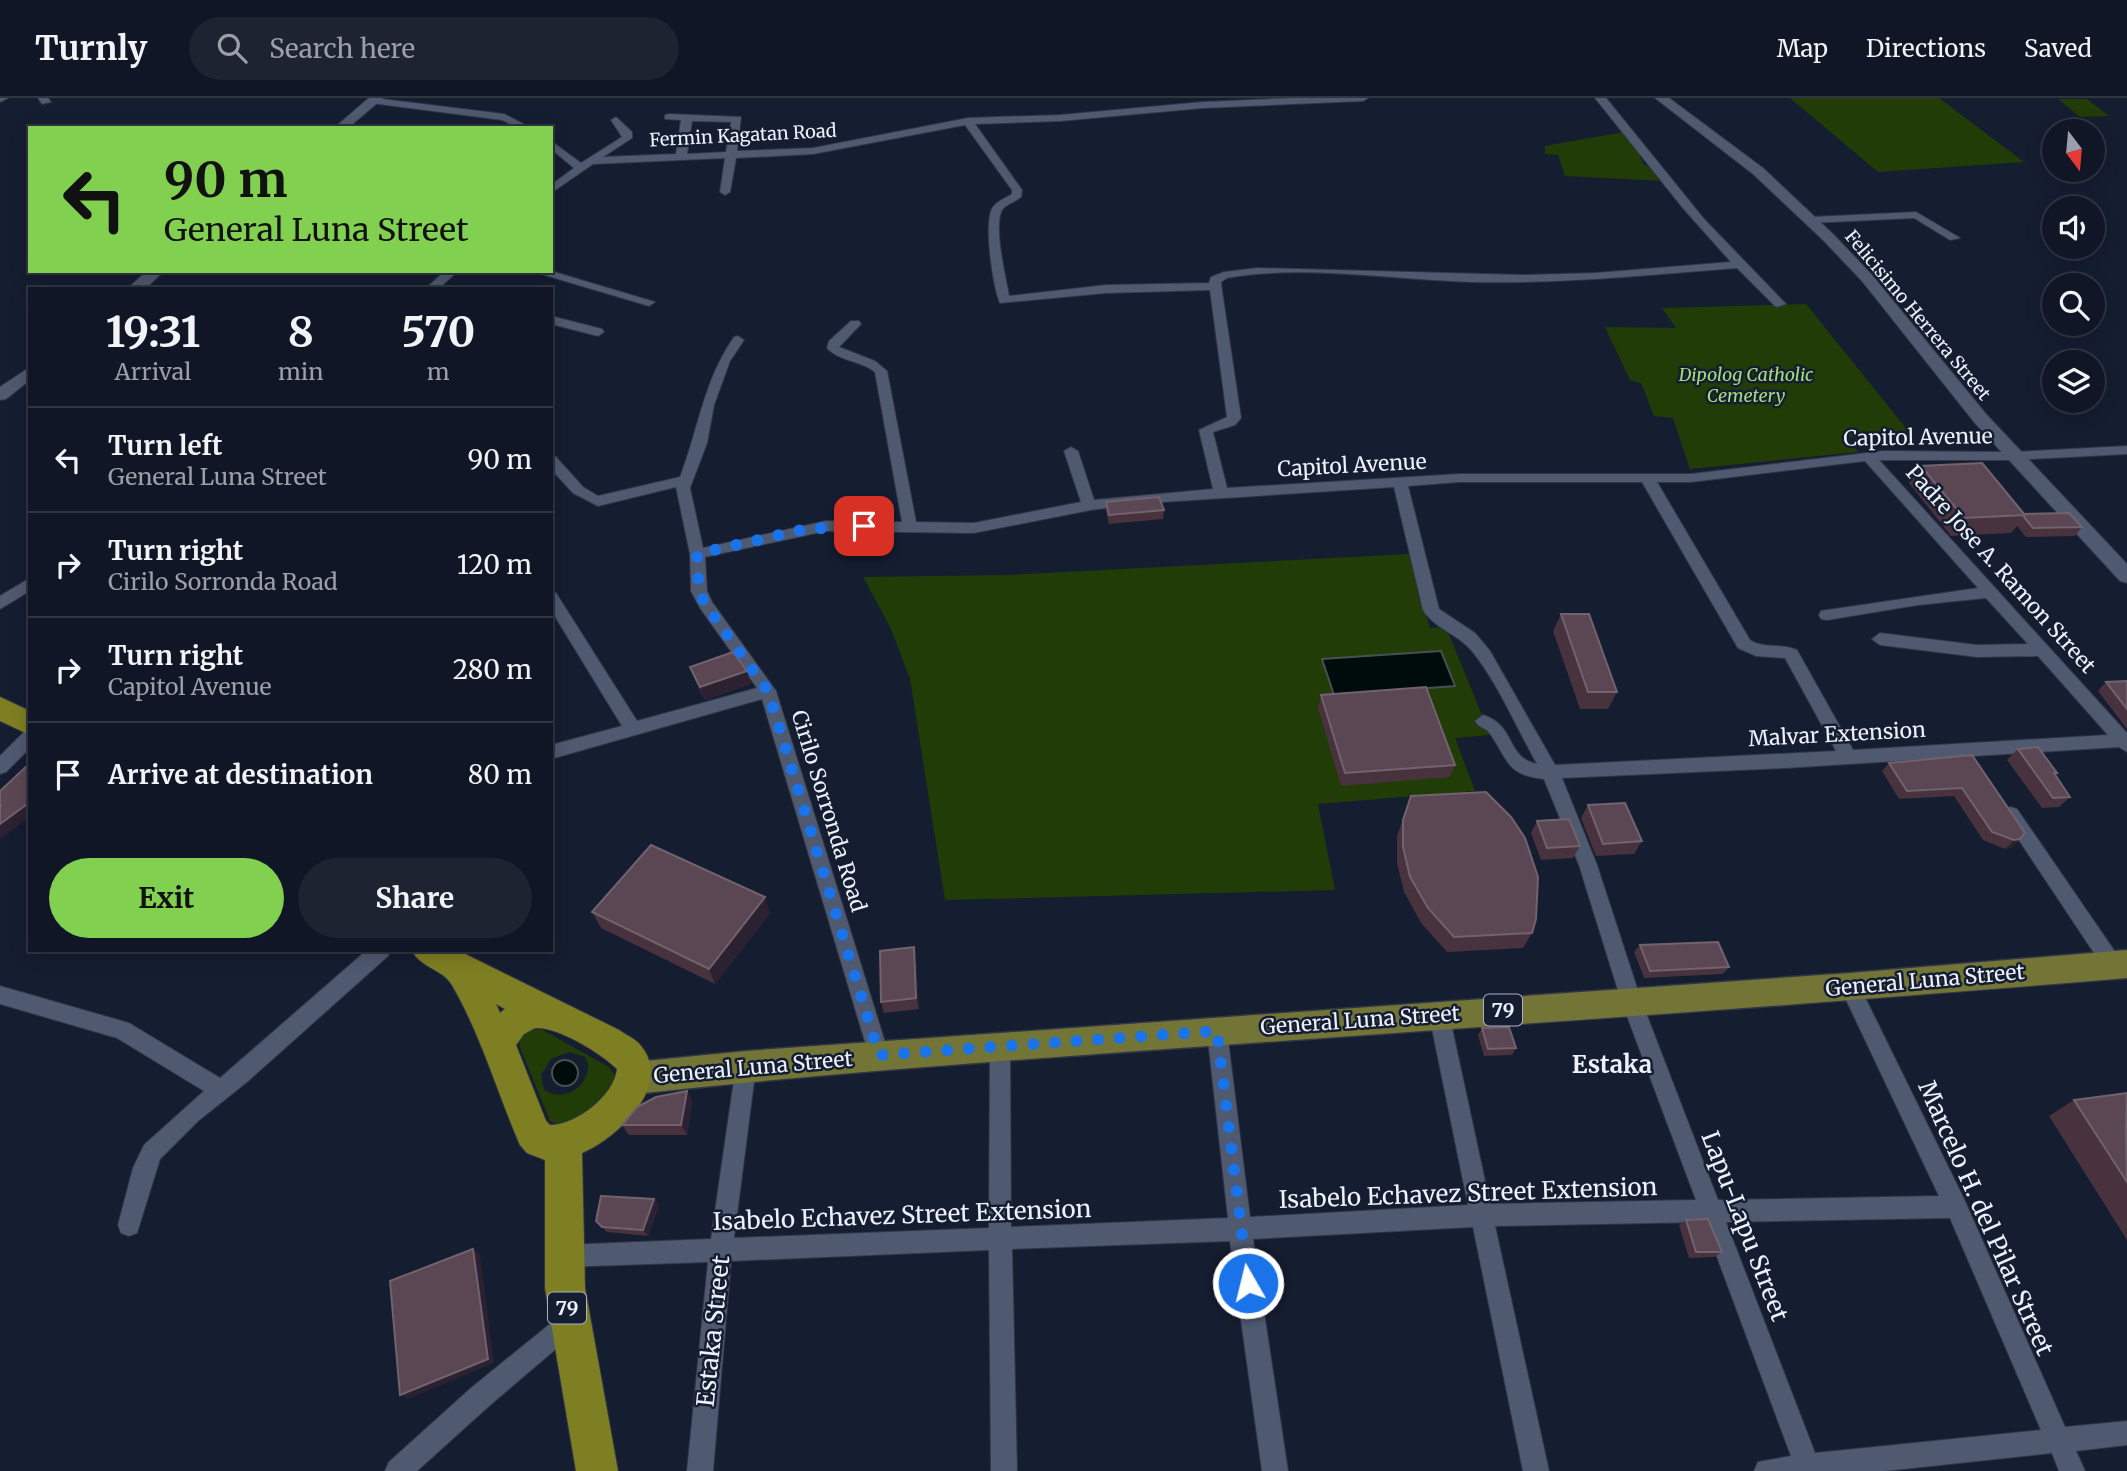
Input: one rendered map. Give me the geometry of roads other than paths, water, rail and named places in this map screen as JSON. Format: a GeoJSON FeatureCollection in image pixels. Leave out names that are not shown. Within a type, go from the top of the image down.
{"type":"FeatureCollection","features":[{"type":"Feature","properties":{"kind":"highway"},"geometry":{"type":"LineString","coordinates":[[0,708],[28,723]]}},
{"type":"Feature","properties":{"kind":"highway"},"geometry":{"type":"LineString","coordinates":[[431,952],[462,971],[542,1011],[552,1013],[623,1052],[635,1068],[635,1077],[623,1100],[592,1128],[563,1142],[540,1141],[533,1133],[498,1045],[462,971]]}},
{"type":"Feature","properties":{"kind":"highway"},"geometry":{"type":"LineString","coordinates":[[498,1045],[502,1036],[520,1018],[542,1011]]}},
{"type":"Feature","properties":{"kind":"highway","name":"79"},"geometry":{"type":"LineString","coordinates":[[563,1142],[563,1256],[569,1323],[597,1471]]}},
{"type":"Feature","properties":{"kind":"main road","name":"General Luna Street"},"geometry":{"type":"LineString","coordinates":[[635,1077],[879,1055],[1631,1000],[1850,987],[2120,964]]}},
{"type":"Feature","properties":{"kind":"street"},"geometry":{"type":"LineString","coordinates":[[1128,98],[1132,111]]}},
{"type":"Feature","properties":{"kind":"street","name":"Fermin Kagatan Road"},"geometry":{"type":"LineString","coordinates":[[585,164],[837,148],[968,121],[1050,119],[1203,105],[1363,98]]}},
{"type":"Feature","properties":{"kind":"street"},"geometry":{"type":"LineString","coordinates":[[1600,98],[1625,124],[1656,168],[1737,265],[1780,304]]}},
{"type":"Feature","properties":{"kind":"street","name":"Felicisimo Herrera Street"},"geometry":{"type":"LineString","coordinates":[[1661,98],[1737,154],[1811,220],[1867,278],[1954,388],[2014,456],[2127,576]]}},
{"type":"Feature","properties":{"kind":"street"},"geometry":{"type":"LineString","coordinates":[[342,126],[376,99],[504,117],[522,126]]}},
{"type":"Feature","properties":{"kind":"street"},"geometry":{"type":"LineString","coordinates":[[668,117],[737,119],[725,192]]}},
{"type":"Feature","properties":{"kind":"street"},"geometry":{"type":"LineString","coordinates":[[681,157],[687,117]]}},
{"type":"Feature","properties":{"kind":"street"},"geometry":{"type":"LineString","coordinates":[[553,188],[585,164],[627,138],[628,134],[616,120]]}},
{"type":"Feature","properties":{"kind":"street"},"geometry":{"type":"LineString","coordinates":[[968,121],[1017,190],[1017,195],[999,206],[995,212],[1004,300],[1106,289],[1216,286]]}},
{"type":"Feature","properties":{"kind":"street"},"geometry":{"type":"LineString","coordinates":[[553,145],[585,164]]}},
{"type":"Feature","properties":{"kind":"street"},"geometry":{"type":"LineString","coordinates":[[1811,220],[1916,215],[1954,238]]}},
{"type":"Feature","properties":{"kind":"street"},"geometry":{"type":"LineString","coordinates":[[1221,493],[1206,430],[1230,422],[1234,418],[1215,280],[1219,276],[1249,272],[1313,271],[1441,278],[1549,278],[1737,265]]}},
{"type":"Feature","properties":{"kind":"street"},"geometry":{"type":"LineString","coordinates":[[137,287],[155,273]]}},
{"type":"Feature","properties":{"kind":"street"},"geometry":{"type":"LineString","coordinates":[[434,287],[450,273]]}},
{"type":"Feature","properties":{"kind":"street"},"geometry":{"type":"LineString","coordinates":[[544,273],[649,302]]}},
{"type":"Feature","properties":{"kind":"street"},"geometry":{"type":"LineString","coordinates":[[553,321],[598,332]]}},
{"type":"Feature","properties":{"kind":"street"},"geometry":{"type":"LineString","coordinates":[[855,324],[833,344],[833,348],[845,355],[872,363],[881,371],[910,527]]}},
{"type":"Feature","properties":{"kind":"street"},"geometry":{"type":"LineString","coordinates":[[553,462],[574,486],[590,499],[598,501],[685,480],[700,443],[716,382],[724,361],[738,340]]}},
{"type":"Feature","properties":{"kind":"street"},"geometry":{"type":"LineString","coordinates":[[0,395],[28,374]]}},
{"type":"Feature","properties":{"kind":"street","name":"Capitol Avenue"},"geometry":{"type":"LineString","coordinates":[[697,554],[827,526],[974,528],[1089,505],[1221,493],[1472,478],[1648,480],[1690,478],[1868,456],[2014,456],[2127,450]]}},
{"type":"Feature","properties":{"kind":"street"},"geometry":{"type":"LineString","coordinates":[[1071,451],[1089,505]]}},
{"type":"Feature","properties":{"kind":"street","name":"Padre Jose A. Ramon Street"},"geometry":{"type":"LineString","coordinates":[[1868,456],[2126,742]]}},
{"type":"Feature","properties":{"kind":"street","name":"Cirilo Sorronda Road"},"geometry":{"type":"LineString","coordinates":[[685,480],[683,495],[697,554],[699,591],[705,604],[768,691],[879,1055]]}},
{"type":"Feature","properties":{"kind":"street"},"geometry":{"type":"LineString","coordinates":[[1648,480],[1744,644],[1754,651],[1783,650],[1791,654],[1848,757]]}},
{"type":"Feature","properties":{"kind":"street","name":"Lapu-Lapu Street"},"geometry":{"type":"LineString","coordinates":[[1400,484],[1431,610],[1436,617],[1469,637],[1484,654],[1550,771],[1588,865],[1631,1000],[1808,1469]]}},
{"type":"Feature","properties":{"kind":"street"},"geometry":{"type":"LineString","coordinates":[[0,604],[28,584]]}},
{"type":"Feature","properties":{"kind":"street"},"geometry":{"type":"LineString","coordinates":[[1827,615],[1991,592]]}},
{"type":"Feature","properties":{"kind":"street"},"geometry":{"type":"LineString","coordinates":[[553,600],[633,729]]}},
{"type":"Feature","properties":{"kind":"street"},"geometry":{"type":"LineString","coordinates":[[1880,639],[1966,650],[2043,650]]}},
{"type":"Feature","properties":{"kind":"street"},"geometry":{"type":"LineString","coordinates":[[553,751],[768,691]]}},
{"type":"Feature","properties":{"kind":"street","name":"Malvar Extension"},"geometry":{"type":"LineString","coordinates":[[1483,720],[1493,724],[1514,763],[1530,771],[2126,742]]}},
{"type":"Feature","properties":{"kind":"street"},"geometry":{"type":"LineString","coordinates":[[0,767],[28,739]]}},
{"type":"Feature","properties":{"kind":"street"},"geometry":{"type":"LineString","coordinates":[[1967,749],[1983,772]]}},
{"type":"Feature","properties":{"kind":"street"},"geometry":{"type":"LineString","coordinates":[[1998,794],[2120,964]]}},
{"type":"Feature","properties":{"kind":"street"},"geometry":{"type":"LineString","coordinates":[[129,1225],[144,1168],[152,1152],[191,1114],[379,952]]}},
{"type":"Feature","properties":{"kind":"street","name":"Marcelo H. del Pilar Street"},"geometry":{"type":"LineString","coordinates":[[1850,987],[1956,1207],[2072,1471]]}},
{"type":"Feature","properties":{"kind":"street"},"geometry":{"type":"LineString","coordinates":[[0,995],[122,1030],[221,1090]]}},
{"type":"Feature","properties":{"kind":"street"},"geometry":{"type":"LineString","coordinates":[[1439,1014],[1536,1471]]}},
{"type":"Feature","properties":{"kind":"street"},"geometry":{"type":"LineString","coordinates":[[1217,1031],[1240,1229],[1275,1471]]}},
{"type":"Feature","properties":{"kind":"street"},"geometry":{"type":"LineString","coordinates":[[1000,1046],[1004,1471]]}},
{"type":"Feature","properties":{"kind":"street","name":"Estaka Street"},"geometry":{"type":"LineString","coordinates":[[700,1471],[721,1249],[746,1066]]}},
{"type":"Feature","properties":{"kind":"street","name":"Isabelo Echavez Street Extension"},"geometry":{"type":"LineString","coordinates":[[563,1256],[1240,1229],[1482,1215],[1712,1209],[1956,1207]]}},
{"type":"Feature","properties":{"kind":"street"},"geometry":{"type":"LineString","coordinates":[[398,1471],[480,1397],[569,1323]]}},
{"type":"Feature","properties":{"kind":"street"},"geometry":{"type":"LineString","coordinates":[[1767,1471],[1808,1469],[2127,1433]]}},
{"type":"Feature","properties":{"kind":"district","name":"Estaka"},"geometry":{"type":"Point","coordinates":[1612,1064]}},
{"type":"Feature","properties":{"kind":"park label","name":"Dipolog Catholic Cemetery"},"geometry":{"type":"Point","coordinates":[1746,384]}}]}
